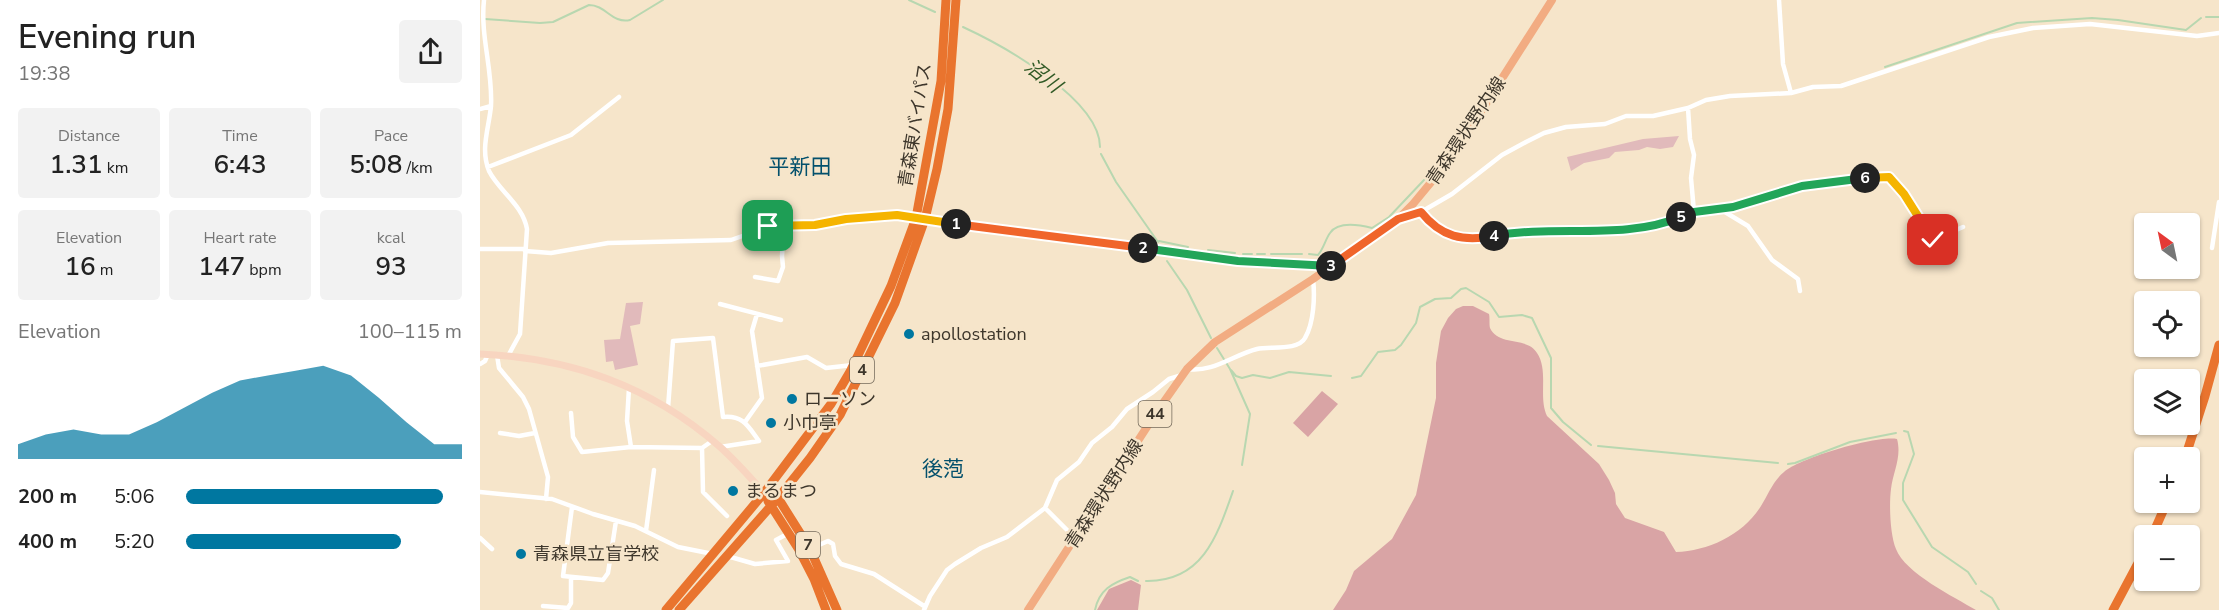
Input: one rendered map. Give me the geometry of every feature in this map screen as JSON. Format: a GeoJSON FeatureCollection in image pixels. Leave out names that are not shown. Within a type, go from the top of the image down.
{"type":"FeatureCollection","features":[{"type":"Feature","properties":{"kind":"highway","name":"青森東バイパス"},"geometry":{"type":"LineString","coordinates":[[666,610],[764,492],[827,409],[853,365],[891,286],[921,219],[941,81],[946,0]]}},
{"type":"Feature","properties":{"kind":"highway","name":"青森東バイパス"},"geometry":{"type":"LineString","coordinates":[[679,610],[777,498],[840,415],[895,303],[937,169],[948,109],[956,0]]}},
{"type":"Feature","properties":{"kind":"highway"},"geometry":{"type":"LineString","coordinates":[[2189,447],[2219,345]]}},
{"type":"Feature","properties":{"kind":"highway"},"geometry":{"type":"LineString","coordinates":[[764,492],[777,498]]}},
{"type":"Feature","properties":{"kind":"highway","name":"7"},"geometry":{"type":"LineString","coordinates":[[764,492],[770,506],[807,565],[826,610]]}},
{"type":"Feature","properties":{"kind":"highway","name":"7"},"geometry":{"type":"LineString","coordinates":[[777,498],[810,549],[837,610]]}},
{"type":"Feature","properties":{"kind":"highway"},"geometry":{"type":"LineString","coordinates":[[2113,610],[2134,571]]}},
{"type":"Feature","properties":{"kind":"main road","name":"青森環状野内線"},"geometry":{"type":"LineString","coordinates":[[1028,610],[1185,372],[1215,342],[1313,279],[1398,219],[1431,185],[1452,157],[1552,0]]}},
{"type":"Feature","properties":{"kind":"street"},"geometry":{"type":"LineString","coordinates":[[484,0],[482,22],[489,74],[490,106],[482,156],[524,218],[527,229],[520,334],[508,356]]}},
{"type":"Feature","properties":{"kind":"street"},"geometry":{"type":"LineString","coordinates":[[1779,0],[1783,64],[1791,93]]}},
{"type":"Feature","properties":{"kind":"street"},"geometry":{"type":"LineString","coordinates":[[1398,219],[1421,212],[1452,194],[1502,155],[1544,133],[1566,128],[1605,124],[1626,116],[1653,116],[1688,108],[1706,100],[1730,96],[1791,93],[1813,87],[1841,86],[1989,37],[2033,28],[2098,24],[2198,36],[2219,33]]}},
{"type":"Feature","properties":{"kind":"street"},"geometry":{"type":"LineString","coordinates":[[480,74],[489,74]]}},
{"type":"Feature","properties":{"kind":"street"},"geometry":{"type":"LineString","coordinates":[[488,167],[571,135],[619,97]]}},
{"type":"Feature","properties":{"kind":"street"},"geometry":{"type":"LineString","coordinates":[[480,109],[490,106]]}},
{"type":"Feature","properties":{"kind":"street"},"geometry":{"type":"LineString","coordinates":[[1688,108],[1690,139],[1694,155],[1691,178],[1694,212]]}},
{"type":"Feature","properties":{"kind":"street"},"geometry":{"type":"LineString","coordinates":[[1421,212],[1433,224],[1452,237],[1460,238],[1481,238],[1511,232],[1607,231],[1672,221],[1694,212],[1720,209],[1802,186],[1883,176],[1889,177],[1899,188],[1933,240],[1964,227]]}},
{"type":"Feature","properties":{"kind":"street"},"geometry":{"type":"LineString","coordinates":[[2212,248],[2219,202]]}},
{"type":"Feature","properties":{"kind":"street"},"geometry":{"type":"LineString","coordinates":[[1720,209],[1748,226],[1772,260],[1798,279],[1800,291]]}},
{"type":"Feature","properties":{"kind":"street"},"geometry":{"type":"LineString","coordinates":[[480,249],[551,253],[608,243],[731,240],[768,226],[815,225],[846,219],[897,215],[1227,260],[1331,266]]}},
{"type":"Feature","properties":{"kind":"street"},"geometry":{"type":"LineString","coordinates":[[755,277],[778,281],[783,267],[784,225]]}},
{"type":"Feature","properties":{"kind":"street"},"geometry":{"type":"LineString","coordinates":[[810,549],[828,541],[833,544],[835,556],[841,564],[874,574],[924,608],[939,583],[955,564],[981,548],[1006,537],[1045,508],[1057,480],[1079,462],[1092,443],[1112,427],[1127,409],[1154,392],[1169,379],[1185,372],[1225,362],[1254,350],[1301,343],[1306,337],[1312,312],[1313,279]]}},
{"type":"Feature","properties":{"kind":"street"},"geometry":{"type":"LineString","coordinates":[[720,304],[781,320]]}},
{"type":"Feature","properties":{"kind":"street"},"geometry":{"type":"LineString","coordinates":[[745,422],[762,398],[752,331],[757,314]]}},
{"type":"Feature","properties":{"kind":"street"},"geometry":{"type":"LineString","coordinates":[[668,408],[673,341],[713,338],[723,417],[734,416],[745,422],[759,441],[720,447]]}},
{"type":"Feature","properties":{"kind":"street"},"geometry":{"type":"LineString","coordinates":[[480,364],[485,361],[484,354],[508,356],[570,366],[629,388],[668,408],[720,447],[764,492]]}},
{"type":"Feature","properties":{"kind":"street"},"geometry":{"type":"LineString","coordinates":[[497,355],[499,368],[530,409],[548,477],[546,499]]}},
{"type":"Feature","properties":{"kind":"street"},"geometry":{"type":"LineString","coordinates":[[757,366],[807,357],[826,368],[853,365]]}},
{"type":"Feature","properties":{"kind":"street"},"geometry":{"type":"LineString","coordinates":[[629,388],[627,421],[631,447]]}},
{"type":"Feature","properties":{"kind":"street"},"geometry":{"type":"LineString","coordinates":[[571,413],[573,437],[582,452],[631,447],[702,448],[712,441]]}},
{"type":"Feature","properties":{"kind":"street"},"geometry":{"type":"LineString","coordinates":[[500,433],[519,436],[535,433]]}},
{"type":"Feature","properties":{"kind":"street"},"geometry":{"type":"LineString","coordinates":[[702,448],[703,492],[727,516]]}},
{"type":"Feature","properties":{"kind":"street"},"geometry":{"type":"LineString","coordinates":[[646,531],[654,470]]}},
{"type":"Feature","properties":{"kind":"street"},"geometry":{"type":"LineString","coordinates":[[480,492],[546,499],[646,531],[678,547],[713,554]]}},
{"type":"Feature","properties":{"kind":"street"},"geometry":{"type":"LineString","coordinates":[[572,507],[563,576],[603,580],[608,573],[616,521]]}},
{"type":"Feature","properties":{"kind":"street"},"geometry":{"type":"LineString","coordinates":[[1045,508],[1075,538]]}},
{"type":"Feature","properties":{"kind":"street"},"geometry":{"type":"LineString","coordinates":[[726,556],[755,564],[788,561],[776,540],[789,533]]}},
{"type":"Feature","properties":{"kind":"street"},"geometry":{"type":"LineString","coordinates":[[480,538],[492,549]]}},
{"type":"Feature","properties":{"kind":"street"},"geometry":{"type":"LineString","coordinates":[[543,606],[568,608],[571,603],[572,578]]}},
{"type":"Feature","properties":{"kind":"shaded area"},"geometry":{"type":"Polygon","coordinates":[[[1679,136],[1673,147],[1660,149],[1647,147],[1615,152],[1609,158],[1584,163],[1571,171],[1567,157],[1643,139],[1679,136]]]}},
{"type":"Feature","properties":{"kind":"shaded area"},"geometry":{"type":"Polygon","coordinates":[[[643,302],[640,324],[630,326],[638,365],[615,370],[613,361],[606,362],[604,340],[620,339],[626,303],[643,302]]]}},
{"type":"Feature","properties":{"kind":"shaded area"},"geometry":{"type":"Polygon","coordinates":[[[1473,306],[1489,314],[1490,328],[1494,334],[1506,340],[1527,345],[1537,353],[1541,360],[1543,401],[1547,416],[1599,464],[1609,480],[1615,493],[1616,504],[1625,518],[1664,532],[1676,552],[1712,545],[1735,533],[1761,506],[1780,476],[1793,466],[1821,454],[1856,444],[1873,440],[1897,439],[1898,458],[1890,503],[1891,528],[1896,549],[1901,558],[1919,575],[1976,610],[1333,610],[1346,590],[1354,571],[1392,539],[1416,495],[1436,398],[1436,363],[1441,331],[1448,318],[1456,309],[1473,306]]]}},
{"type":"Feature","properties":{"kind":"shaded area"},"geometry":{"type":"Polygon","coordinates":[[[1322,391],[1338,404],[1308,437],[1293,423],[1322,391]]]}},
{"type":"Feature","properties":{"kind":"shaded area"},"geometry":{"type":"Polygon","coordinates":[[[1131,580],[1141,585],[1138,610],[1097,610],[1109,589],[1131,580]]]}},
{"type":"Feature","properties":{"kind":"waterway"},"geometry":{"type":"LineString","coordinates":[[485,19],[553,22],[589,5],[600,8],[624,21],[630,20],[663,0]]}},
{"type":"Feature","properties":{"kind":"waterway","name":"沼川"},"geometry":{"type":"LineString","coordinates":[[909,0],[935,12]]}},
{"type":"Feature","properties":{"kind":"waterway"},"geometry":{"type":"LineString","coordinates":[[2206,17],[2219,17]]}},
{"type":"Feature","properties":{"kind":"waterway"},"geometry":{"type":"LineString","coordinates":[[1885,67],[2017,23],[2092,18],[2186,30],[2201,18]]}},
{"type":"Feature","properties":{"kind":"waterway","name":"沼川"},"geometry":{"type":"LineString","coordinates":[[963,27],[1023,60],[1067,93],[1084,111],[1096,129],[1100,147]]}},
{"type":"Feature","properties":{"kind":"waterway","name":"沼川"},"geometry":{"type":"LineString","coordinates":[[1101,154],[1116,182],[1158,242]]}},
{"type":"Feature","properties":{"kind":"waterway"},"geometry":{"type":"LineString","coordinates":[[1309,254],[1318,255],[1330,233],[1338,227],[1356,225],[1372,228],[1389,217],[1424,180]]}},
{"type":"Feature","properties":{"kind":"waterway"},"geometry":{"type":"LineString","coordinates":[[1159,241],[1188,247]]}},
{"type":"Feature","properties":{"kind":"waterway"},"geometry":{"type":"LineString","coordinates":[[1208,250],[1235,253]]}},
{"type":"Feature","properties":{"kind":"waterway"},"geometry":{"type":"LineString","coordinates":[[1243,254],[1252,254]]}},
{"type":"Feature","properties":{"kind":"waterway"},"geometry":{"type":"LineString","coordinates":[[1257,254],[1265,254]]}},
{"type":"Feature","properties":{"kind":"waterway"},"geometry":{"type":"LineString","coordinates":[[1271,254],[1302,254]]}},
{"type":"Feature","properties":{"kind":"waterway","name":"沼川"},"geometry":{"type":"LineString","coordinates":[[1167,261],[1187,290],[1211,338]]}},
{"type":"Feature","properties":{"kind":"waterway"},"geometry":{"type":"LineString","coordinates":[[1352,378],[1361,376],[1378,352],[1395,350],[1401,345],[1416,323],[1420,307],[1435,299],[1451,298],[1461,289],[1466,288],[1489,302],[1499,317],[1522,315],[1532,318],[1551,358],[1551,408],[1563,422],[1591,445]]}},
{"type":"Feature","properties":{"kind":"waterway"},"geometry":{"type":"LineString","coordinates":[[1217,348],[1230,369],[1250,414],[1242,465]]}},
{"type":"Feature","properties":{"kind":"waterway"},"geometry":{"type":"LineString","coordinates":[[1231,370],[1236,376],[1242,378],[1253,375],[1270,378],[1289,372],[1331,376]]}},
{"type":"Feature","properties":{"kind":"waterway"},"geometry":{"type":"LineString","coordinates":[[1904,431],[1908,432],[1914,454],[1903,483],[1903,500],[1932,547],[1968,572],[1976,584]]}},
{"type":"Feature","properties":{"kind":"waterway"},"geometry":{"type":"LineString","coordinates":[[1788,464],[1850,442],[1896,433]]}},
{"type":"Feature","properties":{"kind":"waterway"},"geometry":{"type":"LineString","coordinates":[[1598,446],[1778,463]]}},
{"type":"Feature","properties":{"kind":"waterway"},"geometry":{"type":"LineString","coordinates":[[1146,581],[1181,574],[1194,565],[1204,554],[1221,525],[1233,491]]}},
{"type":"Feature","properties":{"kind":"waterway"},"geometry":{"type":"LineString","coordinates":[[1095,610],[1100,597],[1107,588],[1130,577],[1138,581]]}},
{"type":"Feature","properties":{"kind":"waterway"},"geometry":{"type":"LineString","coordinates":[[1981,591],[1992,598],[1999,610]]}},
{"type":"Feature","properties":{"kind":"place","name":"apollostation"},"geometry":{"type":"Point","coordinates":[909,334]}},
{"type":"Feature","properties":{"kind":"place","name":"ローソン"},"geometry":{"type":"Point","coordinates":[792,399]}},
{"type":"Feature","properties":{"kind":"place","name":"小巾亭"},"geometry":{"type":"Point","coordinates":[771,423]}},
{"type":"Feature","properties":{"kind":"place","name":"まるまつ"},"geometry":{"type":"Point","coordinates":[733,491]}},
{"type":"Feature","properties":{"kind":"place","name":"青森県立盲学校"},"geometry":{"type":"Point","coordinates":[521,554]}},
{"type":"Feature","properties":{"kind":"district","name":"平新田"},"geometry":{"type":"Point","coordinates":[800,167]}},
{"type":"Feature","properties":{"kind":"district","name":"後萢"},"geometry":{"type":"Point","coordinates":[943,469]}},
{"type":"Feature","properties":{"kind":"route"},"geometry":{"type":"LineString","coordinates":[[768,226],[815,225],[846,219],[897,215],[1227,260],[1331,266],[1398,219],[1421,212],[1428,220],[1452,237],[1460,238],[1481,238],[1511,232],[1607,231],[1643,227],[1672,221],[1694,212],[1733,207],[1802,186],[1883,176],[1889,177],[1899,188],[1933,240]]}}]}
